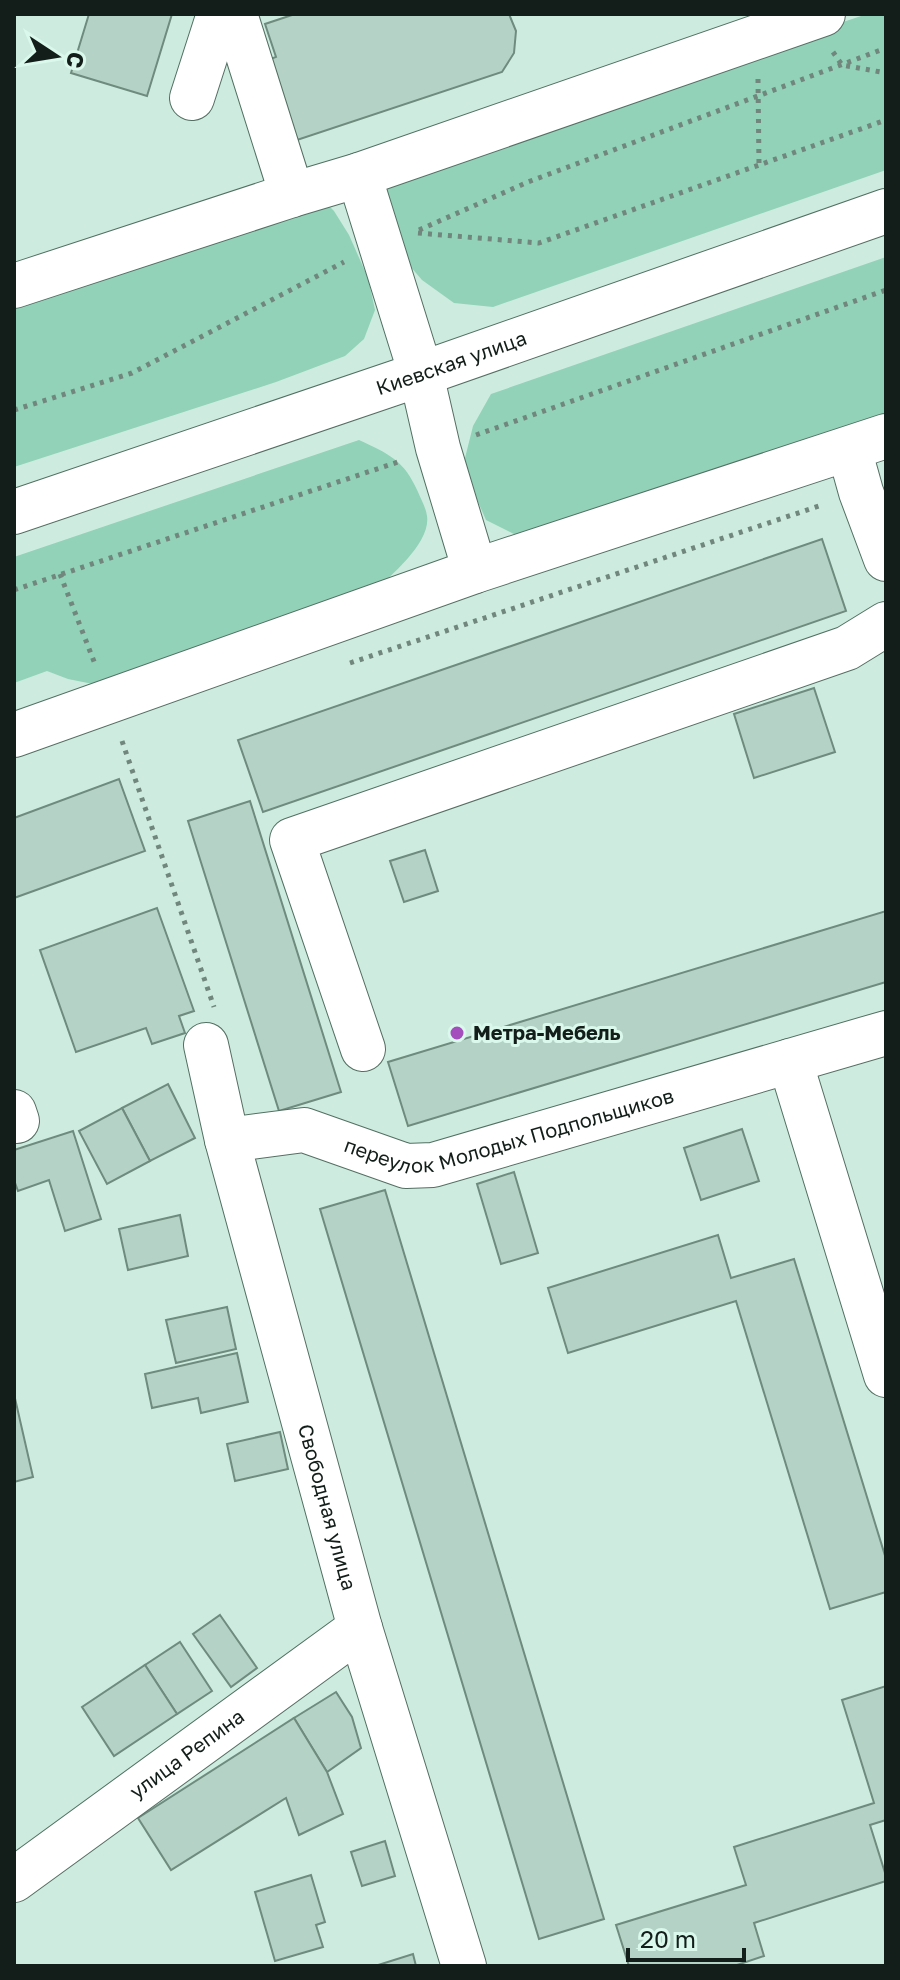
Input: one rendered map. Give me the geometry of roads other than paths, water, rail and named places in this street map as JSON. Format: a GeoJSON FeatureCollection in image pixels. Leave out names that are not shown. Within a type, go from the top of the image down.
{"type":"FeatureCollection","features":[{"type":"Feature","properties":{"kind":"street"},"geometry":{"type":"LineString","coordinates":[[192,98],[219,14]]}},
{"type":"Feature","properties":{"kind":"street"},"geometry":{"type":"LineString","coordinates":[[235,14],[292,195]]}},
{"type":"Feature","properties":{"kind":"street"},"geometry":{"type":"LineString","coordinates":[[14,286],[359,175],[761,25],[823,14]]}},
{"type":"Feature","properties":{"kind":"street"},"geometry":{"type":"LineString","coordinates":[[359,175],[421,374],[438,448],[475,571]]}},
{"type":"Feature","properties":{"kind":"street","name":"Киевская улица"},"geometry":{"type":"LineString","coordinates":[[14,512],[886,211]]}},
{"type":"Feature","properties":{"kind":"street"},"geometry":{"type":"LineString","coordinates":[[14,735],[475,571],[868,442],[861,492],[886,559]]}},
{"type":"Feature","properties":{"kind":"street"},"geometry":{"type":"LineString","coordinates":[[363,1049],[292,840],[847,648],[886,624]]}},
{"type":"Feature","properties":{"kind":"street","name":"переулок Молодых Подпольщиков"},"geometry":{"type":"LineString","coordinates":[[227,1140],[304,1130],[406,1166],[433,1165],[886,1033]]}},
{"type":"Feature","properties":{"kind":"street","name":"Свободная улица"},"geometry":{"type":"LineString","coordinates":[[206,1045],[227,1140],[360,1628],[464,1966]]}},
{"type":"Feature","properties":{"kind":"street"},"geometry":{"type":"LineString","coordinates":[[790,1061],[886,1375]]}},
{"type":"Feature","properties":{"kind":"street","name":"улица Репина"},"geometry":{"type":"LineString","coordinates":[[14,1880],[360,1628]]}},
{"type":"Feature","properties":{"kind":"place","name":"Метра-Мебель"},"geometry":{"type":"Point","coordinates":[457,1033]}}]}
